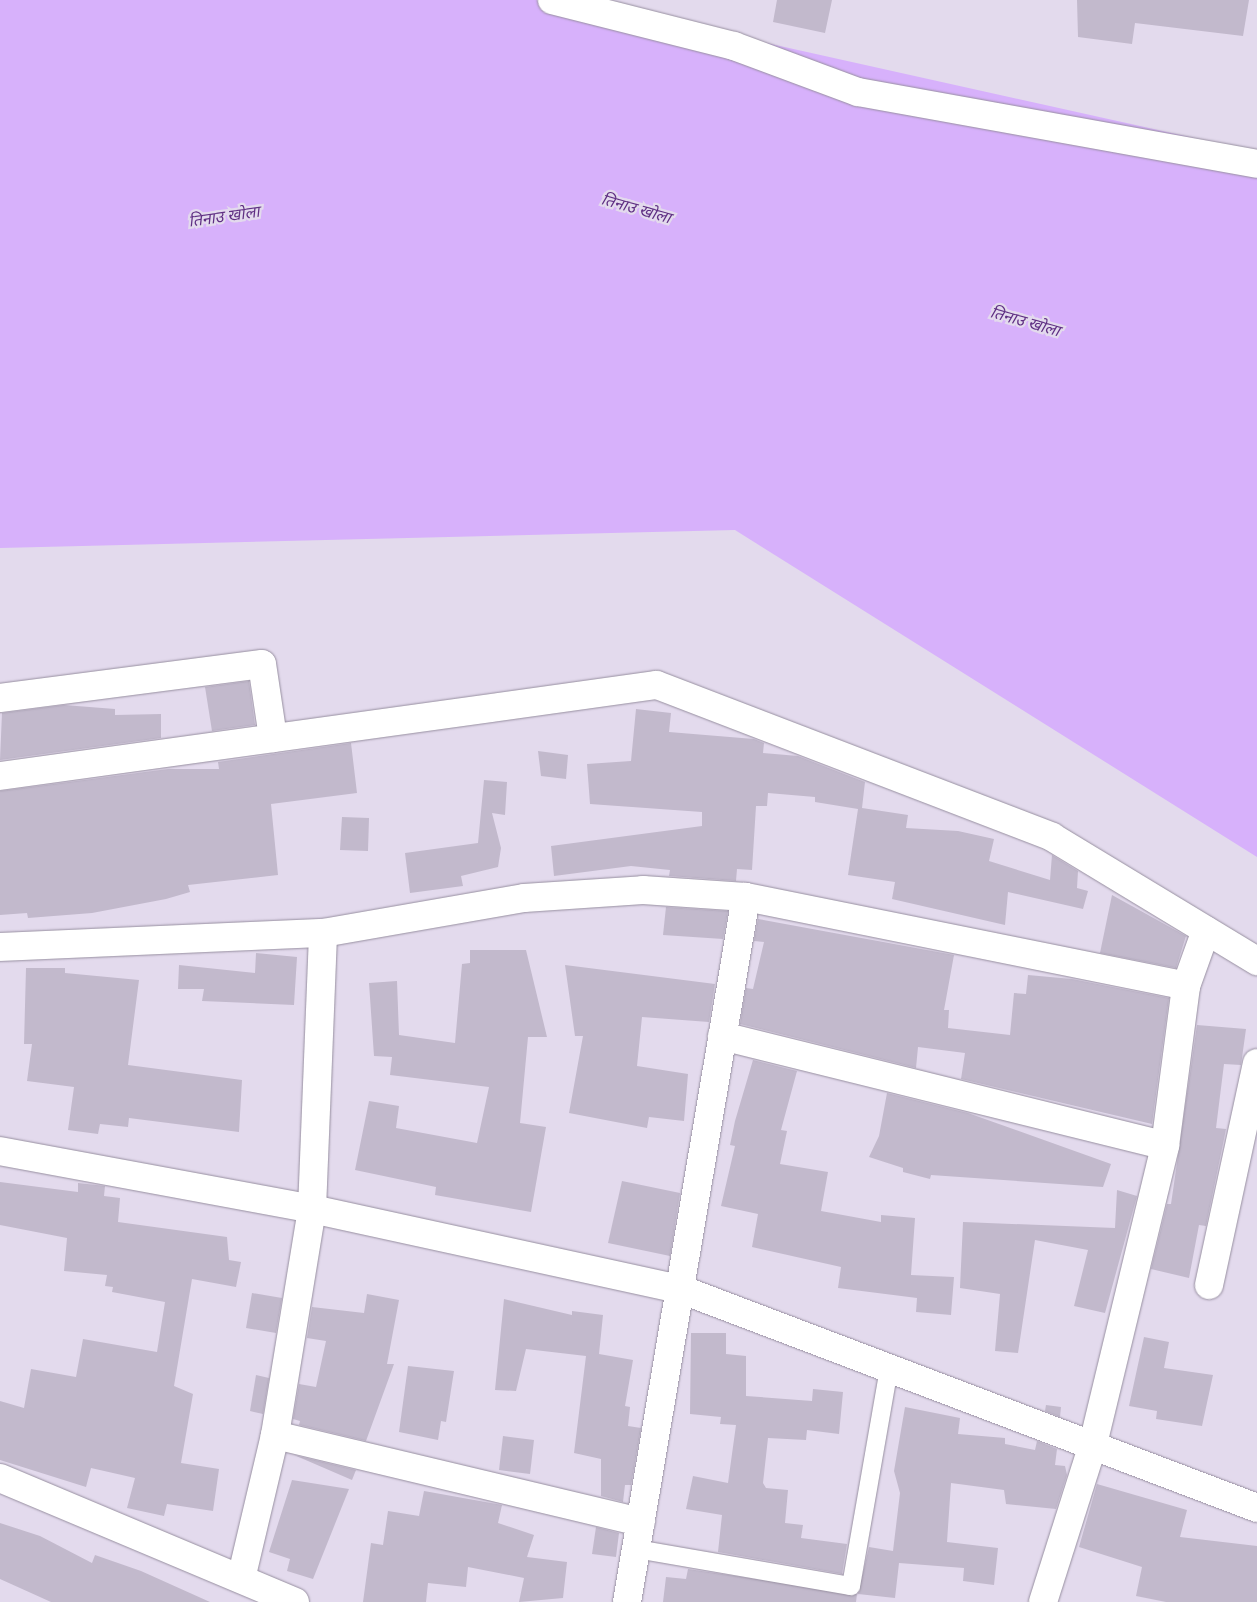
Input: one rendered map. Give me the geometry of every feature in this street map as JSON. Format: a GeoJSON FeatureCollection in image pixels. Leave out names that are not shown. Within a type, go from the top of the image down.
{"type":"FeatureCollection","features":[{"type":"Feature","properties":{"kind":"street"},"geometry":{"type":"LineString","coordinates":[[552,0],[734,46],[858,92],[1257,164]]}},
{"type":"Feature","properties":{"kind":"street"},"geometry":{"type":"LineString","coordinates":[[0,698],[262,664],[273,738]]}},
{"type":"Feature","properties":{"kind":"street"},"geometry":{"type":"LineString","coordinates":[[0,776],[657,685],[1052,838],[1257,961]]}},
{"type":"Feature","properties":{"kind":"street"},"geometry":{"type":"LineString","coordinates":[[0,946],[323,933],[524,898],[643,890],[746,897],[1186,986]]}},
{"type":"Feature","properties":{"kind":"street"},"geometry":{"type":"LineString","coordinates":[[627,1602],[746,897]]}},
{"type":"Feature","properties":{"kind":"street"},"geometry":{"type":"LineString","coordinates":[[1043,1602],[1093,1444],[1165,1146],[1186,986],[1206,930]]}},
{"type":"Feature","properties":{"kind":"street"},"geometry":{"type":"LineString","coordinates":[[241,1578],[275,1435],[312,1209],[323,933]]}},
{"type":"Feature","properties":{"kind":"street"},"geometry":{"type":"LineString","coordinates":[[722,1036],[1165,1146]]}},
{"type":"Feature","properties":{"kind":"street"},"geometry":{"type":"LineString","coordinates":[[1209,1285],[1257,1063]]}},
{"type":"Feature","properties":{"kind":"street"},"geometry":{"type":"LineString","coordinates":[[0,1151],[312,1209],[680,1289],[1093,1444],[1257,1508]]}},
{"type":"Feature","properties":{"kind":"street"},"geometry":{"type":"LineString","coordinates":[[275,1435],[641,1522]]}},
{"type":"Feature","properties":{"kind":"street"},"geometry":{"type":"LineString","coordinates":[[0,1478],[295,1602]]}},
{"type":"Feature","properties":{"kind":"lane"},"geometry":{"type":"LineString","coordinates":[[636,1548],[851,1586],[889,1368]]}},
{"type":"Feature","properties":{"kind":"water","name":"तिनाउ खोला"},"geometry":{"type":"Polygon","coordinates":[[[0,0],[541,0],[622,11],[1257,152],[1257,857],[735,530],[0,548],[0,0]]]}},
{"type":"Feature","properties":{"kind":"building"},"geometry":{"type":"Polygon","coordinates":[[[777,0],[832,0],[825,33],[773,22],[777,0]]]}},
{"type":"Feature","properties":{"kind":"building"},"geometry":{"type":"Polygon","coordinates":[[[1077,0],[1249,0],[1243,36],[1135,23],[1132,44],[1078,37],[1077,0]]]}},
{"type":"Feature","properties":{"kind":"building"},"geometry":{"type":"Polygon","coordinates":[[[249,681],[255,725],[212,731],[205,687],[249,681]]]}},
{"type":"Feature","properties":{"kind":"building"},"geometry":{"type":"Polygon","coordinates":[[[64,705],[115,709],[115,715],[161,714],[161,738],[0,760],[2,713],[64,705]]]}},
{"type":"Feature","properties":{"kind":"building"},"geometry":{"type":"Polygon","coordinates":[[[636,709],[671,713],[669,732],[754,739],[764,743],[763,753],[798,756],[865,782],[862,808],[908,815],[906,828],[958,831],[994,839],[989,861],[1050,880],[1052,855],[1078,871],[1077,888],[1088,891],[1083,909],[1008,892],[1005,925],[892,899],[895,882],[848,875],[858,809],[815,802],[815,797],[768,793],[767,806],[756,806],[752,870],[737,869],[736,881],[669,876],[670,870],[631,866],[554,876],[551,846],[702,826],[702,812],[590,804],[587,764],[631,761],[636,709]]]}},
{"type":"Feature","properties":{"kind":"building"},"geometry":{"type":"Polygon","coordinates":[[[351,743],[357,793],[271,804],[278,875],[188,885],[190,892],[166,899],[92,913],[28,918],[27,913],[0,915],[0,791],[168,769],[219,769],[218,762],[351,743]]]}},
{"type":"Feature","properties":{"kind":"building"},"geometry":{"type":"Polygon","coordinates":[[[538,751],[568,755],[566,779],[541,776],[538,751]]]}},
{"type":"Feature","properties":{"kind":"building"},"geometry":{"type":"Polygon","coordinates":[[[484,780],[507,782],[505,815],[492,813],[501,848],[498,867],[461,876],[463,886],[410,893],[405,853],[478,843],[484,780]]]}},
{"type":"Feature","properties":{"kind":"building"},"geometry":{"type":"Polygon","coordinates":[[[342,817],[369,818],[368,851],[340,850],[342,817]]]}},
{"type":"Feature","properties":{"kind":"building"},"geometry":{"type":"Polygon","coordinates":[[[1112,895],[1186,936],[1176,968],[1100,953],[1112,895]]]}},
{"type":"Feature","properties":{"kind":"building"},"geometry":{"type":"Polygon","coordinates":[[[666,907],[728,911],[723,939],[663,935],[666,907]]]}},
{"type":"Feature","properties":{"kind":"building"},"geometry":{"type":"Polygon","coordinates":[[[758,919],[954,955],[944,1010],[949,1010],[948,1028],[1010,1035],[1014,993],[1026,994],[1028,975],[1072,979],[1169,998],[1152,1124],[961,1079],[965,1053],[918,1047],[916,1068],[740,1024],[746,988],[753,989],[764,942],[754,941],[758,919]]]}},
{"type":"Feature","properties":{"kind":"building"},"geometry":{"type":"Polygon","coordinates":[[[470,950],[526,950],[547,1037],[528,1037],[520,1123],[546,1127],[531,1212],[435,1195],[436,1187],[355,1170],[369,1101],[399,1106],[396,1128],[477,1143],[489,1087],[390,1075],[392,1057],[374,1056],[369,983],[397,981],[399,1035],[455,1043],[462,964],[470,963],[470,950]]]}},
{"type":"Feature","properties":{"kind":"building"},"geometry":{"type":"Polygon","coordinates":[[[256,953],[297,957],[294,1005],[202,1001],[204,989],[178,989],[179,965],[255,973],[256,953]]]}},
{"type":"Feature","properties":{"kind":"building"},"geometry":{"type":"Polygon","coordinates":[[[565,965],[715,984],[709,1022],[642,1017],[637,1066],[688,1074],[684,1121],[649,1117],[647,1128],[569,1113],[583,1036],[575,1036],[565,965]]]}},
{"type":"Feature","properties":{"kind":"building"},"geometry":{"type":"Polygon","coordinates":[[[26,968],[65,968],[65,973],[139,980],[128,1065],[242,1080],[239,1132],[129,1118],[128,1127],[100,1124],[98,1134],[68,1130],[74,1087],[27,1081],[32,1044],[24,1044],[26,968]]]}},
{"type":"Feature","properties":{"kind":"building"},"geometry":{"type":"Polygon","coordinates":[[[1197,1025],[1246,1029],[1241,1065],[1224,1064],[1216,1128],[1226,1129],[1206,1226],[1199,1225],[1189,1278],[1151,1269],[1167,1204],[1171,1204],[1197,1025]]]}},
{"type":"Feature","properties":{"kind":"building"},"geometry":{"type":"Polygon","coordinates":[[[753,1060],[797,1071],[781,1130],[787,1131],[780,1164],[828,1172],[821,1211],[881,1222],[881,1215],[915,1218],[911,1275],[954,1277],[951,1315],[916,1312],[917,1298],[838,1288],[841,1267],[752,1247],[758,1214],[721,1206],[735,1146],[730,1145],[735,1121],[753,1060]]]}},
{"type":"Feature","properties":{"kind":"building"},"geometry":{"type":"Polygon","coordinates":[[[887,1093],[968,1113],[1111,1164],[1103,1187],[931,1175],[930,1179],[903,1172],[903,1168],[869,1157],[879,1136],[887,1093]]]}},
{"type":"Feature","properties":{"kind":"building"},"geometry":{"type":"Polygon","coordinates":[[[622,1181],[680,1193],[670,1256],[608,1243],[622,1181]]]}},
{"type":"Feature","properties":{"kind":"building"},"geometry":{"type":"Polygon","coordinates":[[[0,1182],[78,1192],[78,1183],[105,1186],[104,1196],[120,1198],[118,1222],[227,1237],[229,1260],[241,1262],[236,1287],[192,1279],[174,1386],[193,1394],[181,1463],[219,1469],[213,1511],[167,1504],[164,1516],[127,1508],[135,1478],[91,1468],[86,1487],[0,1460],[0,1401],[24,1408],[31,1369],[76,1377],[83,1339],[157,1352],[165,1302],[112,1292],[113,1287],[105,1286],[107,1275],[64,1271],[67,1238],[0,1225],[0,1182]]]}},
{"type":"Feature","properties":{"kind":"building"},"geometry":{"type":"Polygon","coordinates":[[[1117,1190],[1137,1196],[1105,1313],[1074,1306],[1088,1250],[1035,1240],[1018,1353],[995,1351],[1000,1294],[960,1288],[963,1222],[1115,1228],[1117,1190]]]}},
{"type":"Feature","properties":{"kind":"building"},"geometry":{"type":"Polygon","coordinates":[[[252,1293],[282,1298],[276,1333],[246,1328],[252,1293]]]}},
{"type":"Feature","properties":{"kind":"building"},"geometry":{"type":"Polygon","coordinates":[[[367,1294],[399,1300],[387,1364],[394,1364],[366,1441],[299,1425],[300,1421],[293,1419],[299,1384],[316,1387],[326,1341],[307,1338],[312,1307],[364,1313],[367,1294]]]}},
{"type":"Feature","properties":{"kind":"building"},"geometry":{"type":"Polygon","coordinates":[[[504,1299],[572,1315],[572,1311],[603,1315],[599,1354],[633,1360],[625,1406],[630,1407],[628,1426],[641,1428],[631,1485],[625,1485],[623,1502],[601,1496],[601,1459],[574,1453],[586,1356],[526,1349],[516,1391],[495,1390],[504,1299]]]}},
{"type":"Feature","properties":{"kind":"building"},"geometry":{"type":"Polygon","coordinates":[[[691,1333],[726,1333],[726,1354],[746,1356],[746,1396],[812,1401],[813,1389],[843,1392],[839,1434],[807,1430],[806,1440],[768,1438],[763,1483],[766,1488],[788,1490],[785,1523],[803,1525],[801,1538],[847,1544],[842,1574],[718,1552],[722,1515],[686,1509],[693,1476],[728,1483],[736,1425],[720,1424],[721,1417],[690,1414],[691,1333]]]}},
{"type":"Feature","properties":{"kind":"building"},"geometry":{"type":"Polygon","coordinates":[[[1144,1337],[1169,1342],[1164,1368],[1213,1375],[1202,1426],[1156,1419],[1157,1411],[1129,1406],[1144,1337]]]}},
{"type":"Feature","properties":{"kind":"building"},"geometry":{"type":"Polygon","coordinates":[[[408,1366],[454,1371],[446,1422],[441,1421],[438,1440],[399,1432],[408,1366]]]}},
{"type":"Feature","properties":{"kind":"building"},"geometry":{"type":"Polygon","coordinates":[[[256,1375],[269,1378],[263,1414],[250,1411],[256,1375]]]}},
{"type":"Feature","properties":{"kind":"building"},"geometry":{"type":"Polygon","coordinates":[[[1046,1405],[1061,1407],[1060,1417],[1045,1411],[1046,1405]]]}},
{"type":"Feature","properties":{"kind":"building"},"geometry":{"type":"Polygon","coordinates":[[[905,1407],[960,1418],[958,1434],[1005,1438],[1005,1444],[1035,1450],[1037,1441],[1057,1449],[1055,1465],[1065,1466],[1067,1475],[1056,1509],[1006,1504],[1004,1490],[951,1483],[947,1542],[998,1548],[994,1585],[963,1581],[964,1568],[899,1563],[895,1598],[858,1594],[869,1547],[893,1551],[900,1493],[894,1471],[905,1407]]]}},
{"type":"Feature","properties":{"kind":"building"},"geometry":{"type":"Polygon","coordinates":[[[503,1436],[534,1440],[530,1474],[499,1470],[503,1436]]]}},
{"type":"Feature","properties":{"kind":"building"},"geometry":{"type":"Polygon","coordinates":[[[294,1455],[356,1470],[352,1480],[294,1455]]]}},
{"type":"Feature","properties":{"kind":"building"},"geometry":{"type":"Polygon","coordinates":[[[292,1480],[349,1489],[313,1579],[287,1571],[290,1559],[269,1552],[292,1480]]]}},
{"type":"Feature","properties":{"kind":"building"},"geometry":{"type":"Polygon","coordinates":[[[1097,1484],[1187,1510],[1180,1537],[1257,1546],[1257,1602],[1166,1602],[1136,1596],[1142,1567],[1079,1547],[1097,1484]]]}},
{"type":"Feature","properties":{"kind":"building"},"geometry":{"type":"Polygon","coordinates":[[[424,1491],[502,1505],[498,1523],[534,1535],[527,1557],[567,1562],[563,1598],[519,1602],[524,1578],[468,1567],[466,1587],[428,1583],[426,1602],[363,1602],[371,1543],[383,1545],[388,1511],[419,1516],[424,1491]]]}},
{"type":"Feature","properties":{"kind":"building"},"geometry":{"type":"Polygon","coordinates":[[[0,1523],[40,1536],[92,1563],[95,1555],[141,1571],[210,1602],[51,1602],[0,1579],[0,1523]]]}},
{"type":"Feature","properties":{"kind":"building"},"geometry":{"type":"Polygon","coordinates":[[[596,1527],[619,1533],[616,1557],[592,1554],[596,1527]]]}},
{"type":"Feature","properties":{"kind":"building"},"geometry":{"type":"Polygon","coordinates":[[[688,1569],[857,1594],[856,1602],[663,1602],[666,1577],[686,1579],[688,1569]]]}}]}
